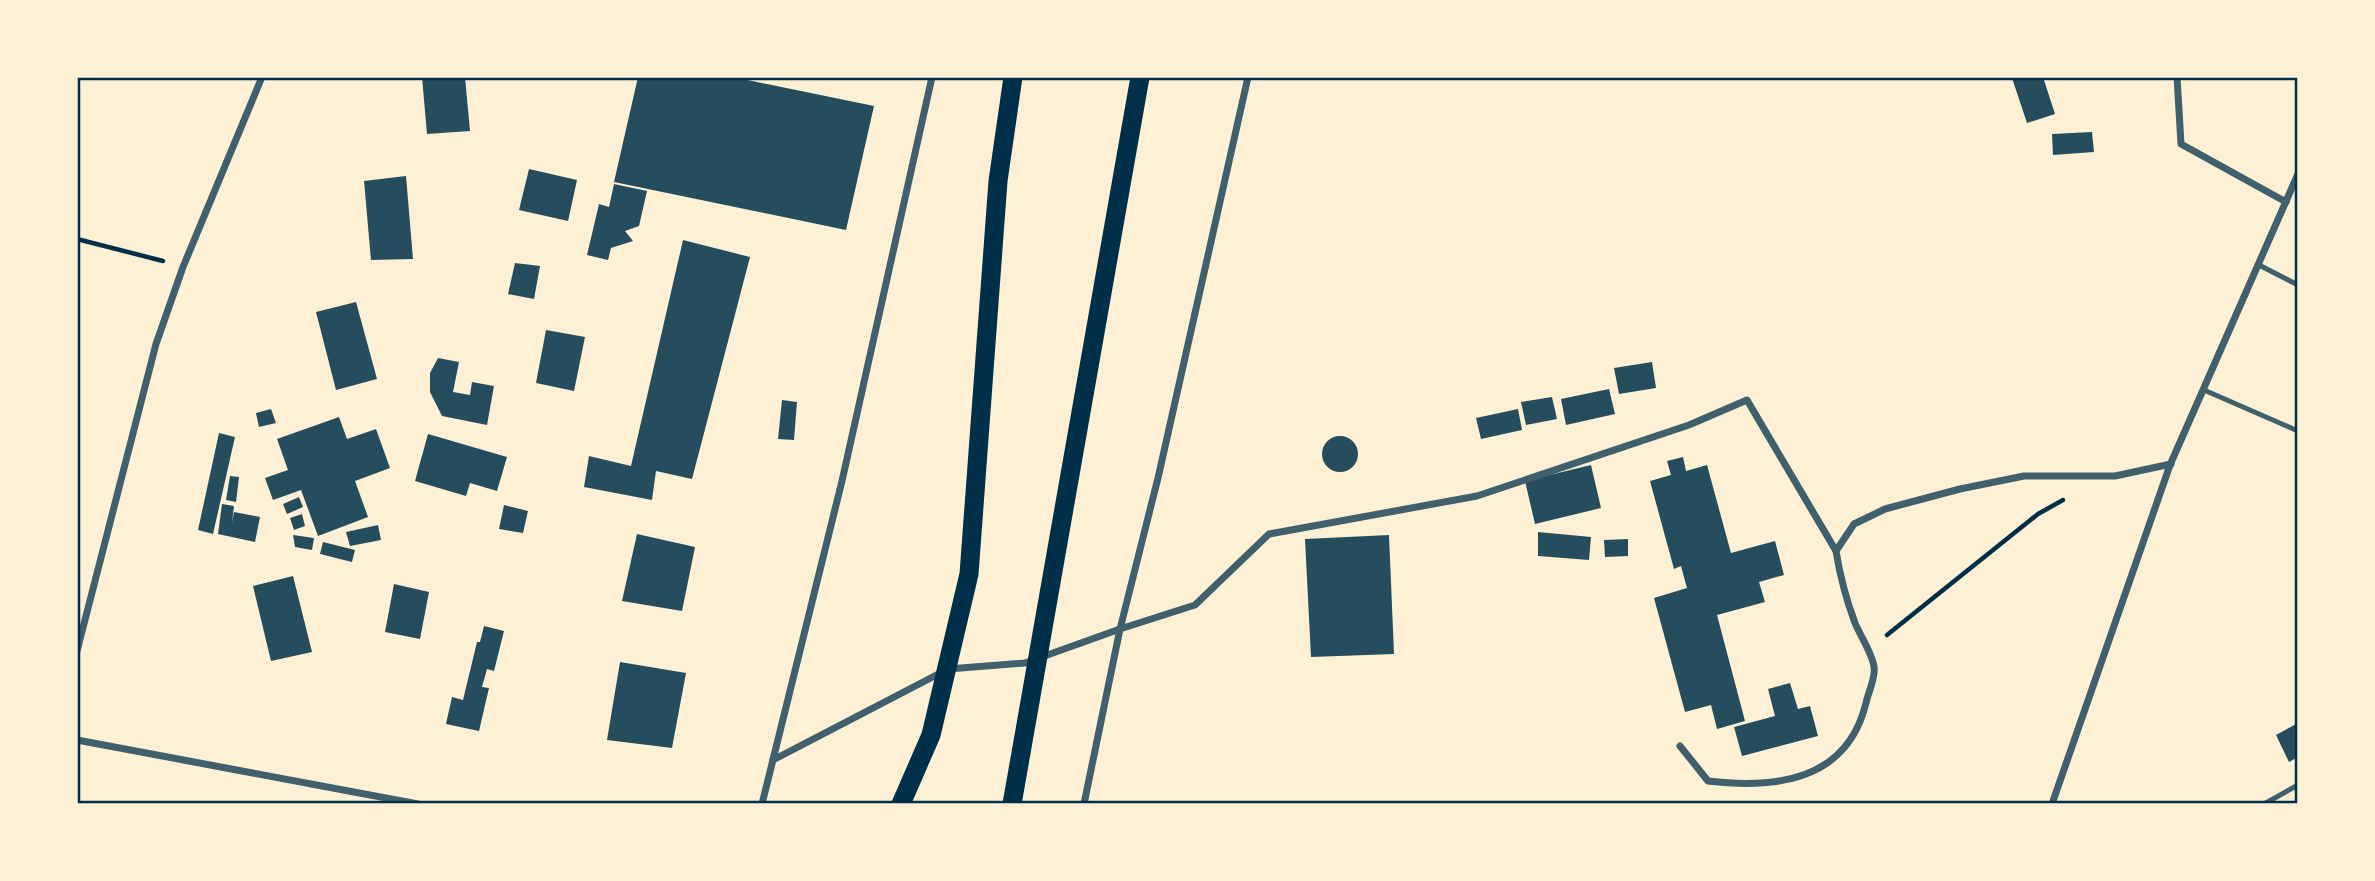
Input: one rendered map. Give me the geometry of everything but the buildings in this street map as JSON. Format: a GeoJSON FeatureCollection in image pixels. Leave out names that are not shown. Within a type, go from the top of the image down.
{"type":"FeatureCollection","features":[{"type":"Feature","properties":{"kind":"highway"},"geometry":{"type":"LineString","coordinates":[[901,804],[931,735],[969,574],[998,181],[1013,77]]}},
{"type":"Feature","properties":{"kind":"highway"},"geometry":{"type":"LineString","coordinates":[[1012,804],[1140,77]]}},
{"type":"Feature","properties":{"kind":"street"},"geometry":{"type":"LineString","coordinates":[[77,651],[156,344],[184,267],[262,77]]}},
{"type":"Feature","properties":{"kind":"street"},"geometry":{"type":"LineString","coordinates":[[762,804],[842,481],[932,77]]}},
{"type":"Feature","properties":{"kind":"street"},"geometry":{"type":"LineString","coordinates":[[1084,804],[1120,629],[1158,478],[1248,77]]}},
{"type":"Feature","properties":{"kind":"street"},"geometry":{"type":"LineString","coordinates":[[2177,77],[2181,144],[2286,202]]}},
{"type":"Feature","properties":{"kind":"street"},"geometry":{"type":"LineString","coordinates":[[2052,804],[2171,464],[2298,174]]}},
{"type":"Feature","properties":{"kind":"street"},"geometry":{"type":"LineString","coordinates":[[773,760],[948,669],[1025,663],[1195,605],[1269,534],[1477,496],[1689,425],[1747,400],[1836,551],[1842,587],[1875,667],[1863,716],[1846,747],[1825,766],[1788,781],[1740,785],[1708,781],[1680,747]]}},
{"type":"Feature","properties":{"kind":"street"},"geometry":{"type":"LineString","coordinates":[[1836,551],[1854,524],[1885,509],[1960,489],[2024,476],[2115,476],[2171,464]]}},
{"type":"Feature","properties":{"kind":"street"},"geometry":{"type":"LineString","coordinates":[[77,740],[418,804]]}},
{"type":"Feature","properties":{"kind":"lane"},"geometry":{"type":"LineString","coordinates":[[2259,265],[2298,285]]}},
{"type":"Feature","properties":{"kind":"lane"},"geometry":{"type":"LineString","coordinates":[[2204,390],[2298,430]]}},
{"type":"Feature","properties":{"kind":"lane"},"geometry":{"type":"LineString","coordinates":[[2264,804],[2298,785]]}},
{"type":"Feature","properties":{"kind":"path"},"geometry":{"type":"LineString","coordinates":[[77,239],[184,267]]}},
{"type":"Feature","properties":{"kind":"path"},"geometry":{"type":"LineString","coordinates":[[1875,667],[1880,641],[2038,514],[2068,497]]}}]}
